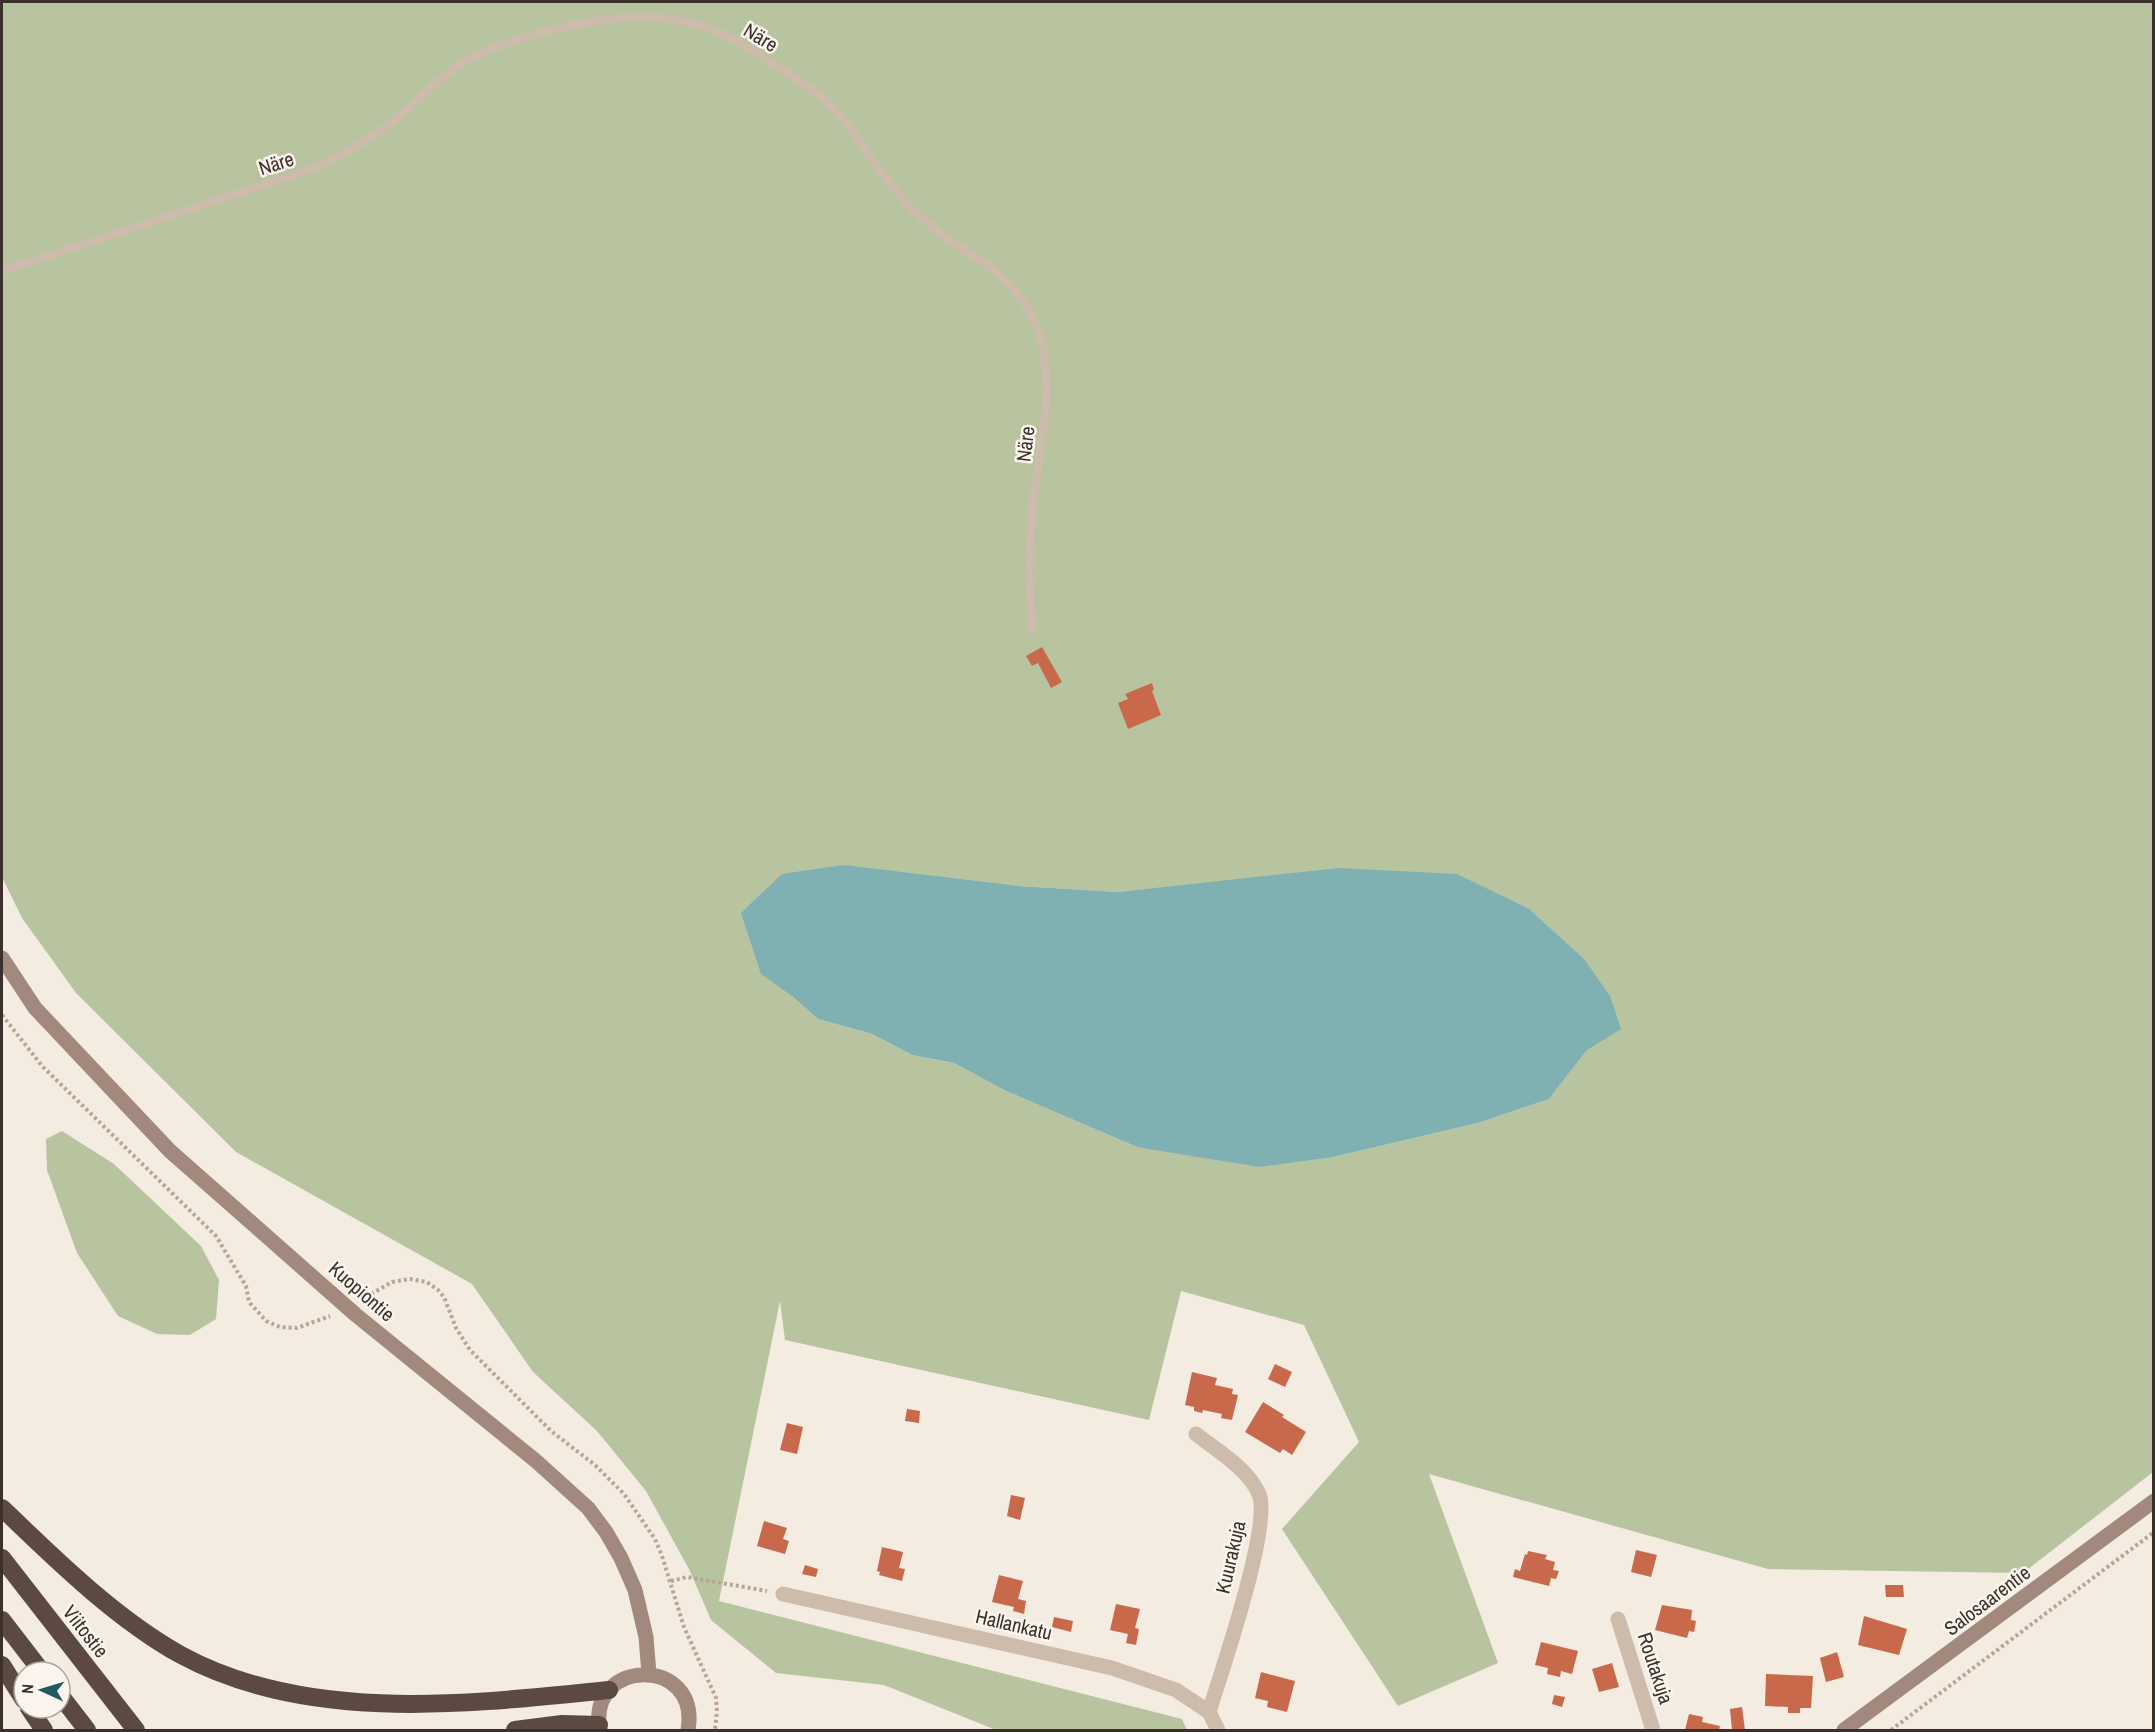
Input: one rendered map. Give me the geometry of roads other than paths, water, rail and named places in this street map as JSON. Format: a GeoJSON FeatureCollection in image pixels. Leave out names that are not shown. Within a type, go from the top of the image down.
{"type":"FeatureCollection","features":[{"type":"Feature","properties":{"kind":"highway"},"geometry":{"type":"LineString","coordinates":[[2,1508],[79,1581],[139,1627],[181,1655],[236,1678],[288,1694],[381,1704],[541,1697],[609,1690]]}},
{"type":"Feature","properties":{"kind":"highway","name":"Viitostie"},"geometry":{"type":"LineString","coordinates":[[2,1558],[136,1731]]}},
{"type":"Feature","properties":{"kind":"highway"},"geometry":{"type":"LineString","coordinates":[[2,1620],[33,1660]]}},
{"type":"Feature","properties":{"kind":"highway"},"geometry":{"type":"LineString","coordinates":[[2,1665],[12,1681]]}},
{"type":"Feature","properties":{"kind":"highway"},"geometry":{"type":"LineString","coordinates":[[72,1711],[87,1731]]}},
{"type":"Feature","properties":{"kind":"highway"},"geometry":{"type":"LineString","coordinates":[[515,1731],[562,1724],[600,1728]]}},
{"type":"Feature","properties":{"kind":"street","name":"Kuopiontie"},"geometry":{"type":"LineString","coordinates":[[2,958],[35,1008],[170,1151],[356,1315],[536,1461],[588,1508],[606,1532],[621,1558],[634,1590],[646,1637],[648,1674]]}},
{"type":"Feature","properties":{"kind":"street","name":"Kuurakuja"},"geometry":{"type":"LineString","coordinates":[[1196,1434],[1234,1463],[1250,1480],[1260,1495],[1262,1517],[1256,1551],[1209,1712]]}},
{"type":"Feature","properties":{"kind":"street","name":"Salosaarentie"},"geometry":{"type":"LineString","coordinates":[[1844,1731],[2154,1501]]}},
{"type":"Feature","properties":{"kind":"street","name":"Hallankatu"},"geometry":{"type":"LineString","coordinates":[[783,1594],[1113,1668],[1176,1690],[1209,1712]]}},
{"type":"Feature","properties":{"kind":"street","name":"Routakuja"},"geometry":{"type":"LineString","coordinates":[[1618,1619],[1653,1731]]}},
{"type":"Feature","properties":{"kind":"street"},"geometry":{"type":"LineString","coordinates":[[600,1728],[601,1707],[609,1690],[623,1679],[648,1674],[667,1680],[681,1692],[692,1730]]}},
{"type":"Feature","properties":{"kind":"street"},"geometry":{"type":"LineString","coordinates":[[1209,1712],[1218,1731]]}},
{"type":"Feature","properties":{"kind":"lane","name":"Näre"},"geometry":{"type":"LineString","coordinates":[[2,271],[306,171],[332,160],[358,146],[382,129],[452,71],[500,44],[601,19],[655,17],[699,25],[740,42],[826,101],[844,120],[887,180],[909,206],[944,237],[996,272],[1027,308],[1040,336],[1045,380],[1042,443],[1030,538],[1032,632]]}},
{"type":"Feature","properties":{"kind":"water"},"geometry":{"type":"Polygon","coordinates":[[[844,865],[1019,886],[1118,892],[1339,868],[1457,874],[1529,909],[1584,959],[1610,996],[1621,1029],[1587,1050],[1549,1099],[1478,1123],[1333,1157],[1259,1167],[1137,1147],[1004,1090],[954,1063],[912,1055],[872,1034],[818,1019],[792,996],[761,974],[741,913],[782,874],[844,865]]]}}]}
